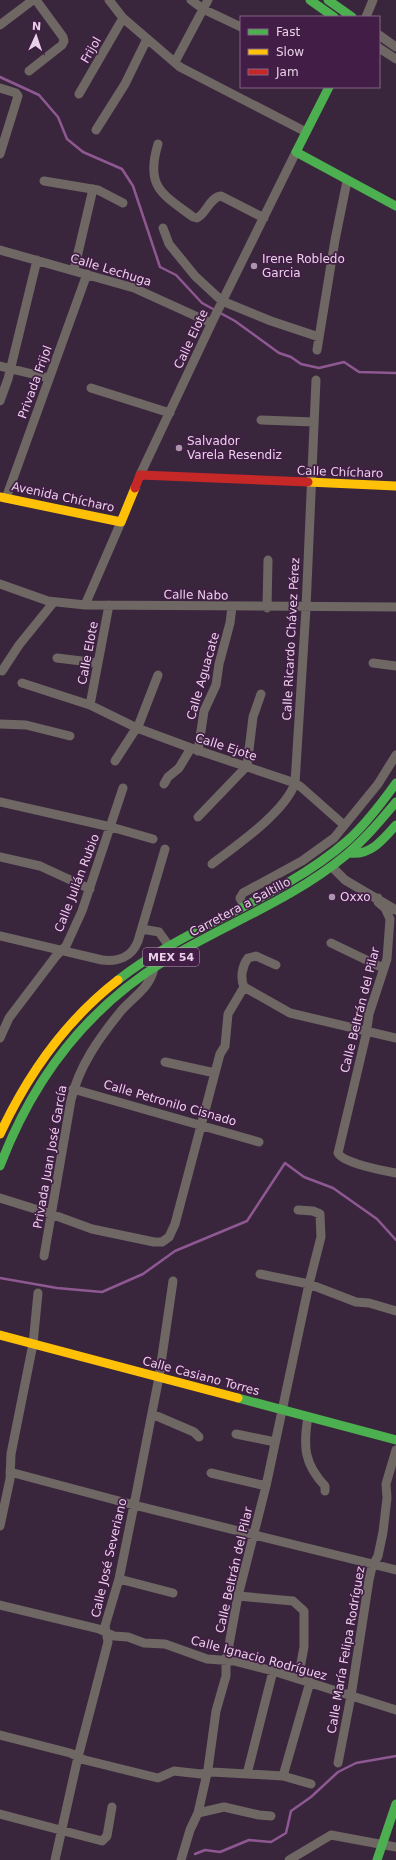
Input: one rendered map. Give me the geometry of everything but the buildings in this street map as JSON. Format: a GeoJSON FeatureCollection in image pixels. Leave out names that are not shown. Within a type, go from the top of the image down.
{"type":"FeatureCollection","features":[{"type":"Feature","properties":{"kind":"street"},"geometry":{"type":"LineString","coordinates":[[0,25],[33,0]]}},
{"type":"Feature","properties":{"kind":"street"},"geometry":{"type":"LineString","coordinates":[[29,71],[62,45],[64,41],[63,37],[36,0]]}},
{"type":"Feature","properties":{"kind":"street"},"geometry":{"type":"LineString","coordinates":[[109,0],[123,18],[174,62],[306,132]]}},
{"type":"Feature","properties":{"kind":"street"},"geometry":{"type":"LineString","coordinates":[[191,0],[203,9],[240,27]]}},
{"type":"Feature","properties":{"kind":"street"},"geometry":{"type":"LineString","coordinates":[[174,62],[208,0]]}},
{"type":"Feature","properties":{"kind":"street"},"geometry":{"type":"LineString","coordinates":[[310,0],[333,16]]}},
{"type":"Feature","properties":{"kind":"street"},"geometry":{"type":"LineString","coordinates":[[328,0],[351,16]]}},
{"type":"Feature","properties":{"kind":"street"},"geometry":{"type":"LineString","coordinates":[[366,16],[373,0]]}},
{"type":"Feature","properties":{"kind":"street","name":"Frijol"},"geometry":{"type":"LineString","coordinates":[[79,94],[123,18]]}},
{"type":"Feature","properties":{"kind":"street"},"geometry":{"type":"LineString","coordinates":[[380,36],[396,47]]}},
{"type":"Feature","properties":{"kind":"street"},"geometry":{"type":"LineString","coordinates":[[96,130],[125,84],[147,39]]}},
{"type":"Feature","properties":{"kind":"street"},"geometry":{"type":"LineString","coordinates":[[380,49],[396,59]]}},
{"type":"Feature","properties":{"kind":"street"},"geometry":{"type":"LineString","coordinates":[[0,88],[18,95],[1,148]]}},
{"type":"Feature","properties":{"kind":"street","name":"Calle Elote"},"geometry":{"type":"LineString","coordinates":[[85,605],[140,475],[221,303],[328,88]]}},
{"type":"Feature","properties":{"kind":"street"},"geometry":{"type":"LineString","coordinates":[[158,144],[153,168],[157,186],[164,196],[193,217],[197,218],[201,216],[215,198],[221,196],[264,218]]}},
{"type":"Feature","properties":{"kind":"street"},"geometry":{"type":"LineString","coordinates":[[296,152],[347,181],[396,206]]}},
{"type":"Feature","properties":{"kind":"street"},"geometry":{"type":"LineString","coordinates":[[44,181],[93,189],[123,204]]}},
{"type":"Feature","properties":{"kind":"street"},"geometry":{"type":"LineString","coordinates":[[317,350],[335,240],[347,181]]}},
{"type":"Feature","properties":{"kind":"street"},"geometry":{"type":"LineString","coordinates":[[74,270],[93,189]]}},
{"type":"Feature","properties":{"kind":"street"},"geometry":{"type":"LineString","coordinates":[[163,228],[169,244],[195,276],[221,303],[319,337]]}},
{"type":"Feature","properties":{"kind":"street","name":"Calle Lechuga"},"geometry":{"type":"LineString","coordinates":[[0,250],[74,270],[145,292],[213,321]]}},
{"type":"Feature","properties":{"kind":"street"},"geometry":{"type":"LineString","coordinates":[[0,401],[10,369],[37,260]]}},
{"type":"Feature","properties":{"kind":"street","name":"Privada Frijol"},"geometry":{"type":"LineString","coordinates":[[3,497],[87,274]]}},
{"type":"Feature","properties":{"kind":"street"},"geometry":{"type":"LineString","coordinates":[[0,366],[49,378]]}},
{"type":"Feature","properties":{"kind":"street","name":"Calle Ricardo Chávez Pérez"},"geometry":{"type":"LineString","coordinates":[[212,864],[258,829],[286,799],[295,783],[306,608],[316,380]]}},
{"type":"Feature","properties":{"kind":"street"},"geometry":{"type":"LineString","coordinates":[[91,388],[170,413]]}},
{"type":"Feature","properties":{"kind":"street"},"geometry":{"type":"LineString","coordinates":[[261,420],[314,422]]}},
{"type":"Feature","properties":{"kind":"street","name":"Calle Chícharo"},"geometry":{"type":"LineString","coordinates":[[140,475],[396,486]]}},
{"type":"Feature","properties":{"kind":"street","name":"Avenida Chícharo"},"geometry":{"type":"LineString","coordinates":[[3,497],[121,522]]}},
{"type":"Feature","properties":{"kind":"street"},"geometry":{"type":"LineString","coordinates":[[267,608],[268,560]]}},
{"type":"Feature","properties":{"kind":"street","name":"Calle Nabo"},"geometry":{"type":"LineString","coordinates":[[0,584],[53,603],[85,605],[267,608],[396,607]]}},
{"type":"Feature","properties":{"kind":"street"},"geometry":{"type":"LineString","coordinates":[[2,671],[19,644],[53,603]]}},
{"type":"Feature","properties":{"kind":"street","name":"Calle Elote"},"geometry":{"type":"LineString","coordinates":[[90,705],[109,605]]}},
{"type":"Feature","properties":{"kind":"street","name":"Calle Aguacate"},"geometry":{"type":"LineString","coordinates":[[164,784],[168,777],[179,768],[195,750],[204,711],[216,685],[221,656],[230,623],[232,607]]}},
{"type":"Feature","properties":{"kind":"street"},"geometry":{"type":"LineString","coordinates":[[57,658],[98,663]]}},
{"type":"Feature","properties":{"kind":"street"},"geometry":{"type":"LineString","coordinates":[[373,663],[396,666]]}},
{"type":"Feature","properties":{"kind":"street"},"geometry":{"type":"LineString","coordinates":[[115,761],[137,728],[158,675]]}},
{"type":"Feature","properties":{"kind":"street","name":"Calle Ejote"},"geometry":{"type":"LineString","coordinates":[[22,682],[90,705],[137,728],[195,750],[295,783],[344,825]]}},
{"type":"Feature","properties":{"kind":"street"},"geometry":{"type":"LineString","coordinates":[[198,817],[247,766],[253,717],[261,694]]}},
{"type":"Feature","properties":{"kind":"street"},"geometry":{"type":"LineString","coordinates":[[0,724],[26,725],[70,736]]}},
{"type":"Feature","properties":{"kind":"street"},"geometry":{"type":"LineString","coordinates":[[244,906],[240,898],[242,894],[302,861],[334,838],[378,784],[396,755]]}},
{"type":"Feature","properties":{"kind":"street","name":"Carretera a Saltillo"},"geometry":{"type":"LineString","coordinates":[[0,1134],[28,1080],[45,1053],[65,1028],[96,997],[143,961],[309,871],[326,859],[359,829],[378,809],[396,783]]}},
{"type":"Feature","properties":{"kind":"street","name":"Calle Julián Rubio"},"geometry":{"type":"LineString","coordinates":[[0,1038],[9,1018],[56,956],[62,951],[78,920],[90,889],[123,788]]}},
{"type":"Feature","properties":{"kind":"street"},"geometry":{"type":"LineString","coordinates":[[0,802],[111,827],[153,839]]}},
{"type":"Feature","properties":{"kind":"street","name":"Carretera a Saltillo"},"geometry":{"type":"LineString","coordinates":[[0,1166],[16,1126],[43,1078],[57,1058],[107,1004],[154,968],[289,894],[332,867],[349,853],[386,815],[396,802]]}},
{"type":"Feature","properties":{"kind":"street"},"geometry":{"type":"LineString","coordinates":[[349,853],[360,855],[371,849],[396,825]]}},
{"type":"Feature","properties":{"kind":"street"},"geometry":{"type":"LineString","coordinates":[[0,936],[62,951],[109,960],[120,959],[134,951],[142,929],[165,849]]}},
{"type":"Feature","properties":{"kind":"street"},"geometry":{"type":"LineString","coordinates":[[0,857],[40,866],[90,889]]}},
{"type":"Feature","properties":{"kind":"street"},"geometry":{"type":"LineString","coordinates":[[302,861],[309,871]]}},
{"type":"Feature","properties":{"kind":"street"},"geometry":{"type":"LineString","coordinates":[[332,867],[345,880],[378,898],[396,910]]}},
{"type":"Feature","properties":{"kind":"street","name":"Calle Beltrán del Pilar"},"geometry":{"type":"LineString","coordinates":[[378,898],[378,902],[387,912],[391,923],[387,959],[375,991],[338,1155],[373,1168],[396,1173]]}},
{"type":"Feature","properties":{"kind":"street"},"geometry":{"type":"LineString","coordinates":[[142,929],[159,932],[169,946]]}},
{"type":"Feature","properties":{"kind":"street"},"geometry":{"type":"LineString","coordinates":[[331,943],[383,968]]}},
{"type":"Feature","properties":{"kind":"street"},"geometry":{"type":"LineString","coordinates":[[134,951],[143,961]]}},
{"type":"Feature","properties":{"kind":"street"},"geometry":{"type":"LineString","coordinates":[[0,1198],[98,1230],[154,1242],[162,1242],[166,1239],[171,1234],[175,1224],[215,1073],[224,1046],[228,1014],[244,987],[242,976],[244,965],[248,958],[256,956],[276,965]]}},
{"type":"Feature","properties":{"kind":"street","name":"Privada Juan José García"},"geometry":{"type":"LineString","coordinates":[[44,1256],[73,1089],[78,1076],[99,1040],[125,1007],[148,983],[154,968]]}},
{"type":"Feature","properties":{"kind":"street"},"geometry":{"type":"LineString","coordinates":[[244,987],[290,1013],[396,1038]]}},
{"type":"Feature","properties":{"kind":"street"},"geometry":{"type":"LineString","coordinates":[[165,1062],[215,1073]]}},
{"type":"Feature","properties":{"kind":"street","name":"Calle Petronilo Cisnado"},"geometry":{"type":"LineString","coordinates":[[73,1089],[201,1124],[259,1142]]}},
{"type":"Feature","properties":{"kind":"street","name":"Calle Beltrán del Pilar"},"geometry":{"type":"LineString","coordinates":[[180,1860],[190,1830],[198,1813],[216,1711],[226,1676],[226,1661],[238,1596],[266,1486],[309,1284],[321,1239],[322,1219],[320,1214],[317,1212],[298,1210]]}},
{"type":"Feature","properties":{"kind":"street"},"geometry":{"type":"LineString","coordinates":[[260,1274],[309,1284],[356,1302],[372,1303],[396,1311]]}},
{"type":"Feature","properties":{"kind":"street","name":"Calle José Severiano"},"geometry":{"type":"LineString","coordinates":[[55,1860],[78,1757],[108,1642],[106,1621],[119,1579],[152,1414],[173,1281]]}},
{"type":"Feature","properties":{"kind":"street"},"geometry":{"type":"LineString","coordinates":[[0,1526],[10,1472],[10,1459],[33,1344],[38,1293]]}},
{"type":"Feature","properties":{"kind":"street","name":"Calle Casiano Torres"},"geometry":{"type":"LineString","coordinates":[[0,1335],[396,1440]]}},
{"type":"Feature","properties":{"kind":"street"},"geometry":{"type":"LineString","coordinates":[[152,1414],[194,1432],[199,1438]]}},
{"type":"Feature","properties":{"kind":"street"},"geometry":{"type":"LineString","coordinates":[[308,1417],[305,1441],[307,1455],[314,1474],[325,1486],[325,1491]]}},
{"type":"Feature","properties":{"kind":"street"},"geometry":{"type":"LineString","coordinates":[[236,1434],[275,1442]]}},
{"type":"Feature","properties":{"kind":"street","name":"Calle María Felipa Rodríguez"},"geometry":{"type":"LineString","coordinates":[[338,1762],[351,1696],[369,1580],[378,1556],[385,1523],[387,1480],[396,1450]]}},
{"type":"Feature","properties":{"kind":"street"},"geometry":{"type":"LineString","coordinates":[[10,1472],[134,1505],[396,1570]]}},
{"type":"Feature","properties":{"kind":"street"},"geometry":{"type":"LineString","coordinates":[[211,1473],[266,1486]]}},
{"type":"Feature","properties":{"kind":"street"},"geometry":{"type":"LineString","coordinates":[[119,1579],[173,1593]]}},
{"type":"Feature","properties":{"kind":"street"},"geometry":{"type":"LineString","coordinates":[[238,1596],[293,1601],[304,1611],[304,1647],[298,1679]]}},
{"type":"Feature","properties":{"kind":"street","name":"Calle Ignacio Rodríguez"},"geometry":{"type":"LineString","coordinates":[[0,1605],[99,1629],[114,1636],[128,1637],[148,1644],[165,1644],[207,1659],[234,1661],[273,1671],[396,1710]]}},
{"type":"Feature","properties":{"kind":"street"},"geometry":{"type":"LineString","coordinates":[[247,1774],[273,1671]]}},
{"type":"Feature","properties":{"kind":"street"},"geometry":{"type":"LineString","coordinates":[[283,1776],[310,1682]]}},
{"type":"Feature","properties":{"kind":"street"},"geometry":{"type":"LineString","coordinates":[[0,1735],[158,1778],[174,1771],[206,1774],[212,1772],[283,1776],[311,1784]]}},
{"type":"Feature","properties":{"kind":"street"},"geometry":{"type":"LineString","coordinates":[[377,1860],[381,1844],[396,1804]]}},
{"type":"Feature","properties":{"kind":"street"},"geometry":{"type":"LineString","coordinates":[[0,1814],[100,1841],[104,1840],[107,1836],[112,1807]]}},
{"type":"Feature","properties":{"kind":"street"},"geometry":{"type":"LineString","coordinates":[[198,1813],[224,1807],[259,1815],[271,1816]]}},
{"type":"Feature","properties":{"kind":"street"},"geometry":{"type":"LineString","coordinates":[[289,1860],[331,1835],[396,1847]]}},
{"type":"Feature","properties":{"kind":"waterway"},"geometry":{"type":"LineString","coordinates":[[0,77],[39,95],[58,117],[67,139],[83,152],[122,169],[133,186],[160,267],[176,275],[202,303],[235,321],[279,353],[291,357],[301,364],[319,368],[344,362],[359,372],[396,373]]}},
{"type":"Feature","properties":{"kind":"waterway"},"geometry":{"type":"LineString","coordinates":[[0,1278],[57,1288],[102,1292],[143,1274],[175,1251],[247,1221],[285,1163],[304,1177],[333,1188],[377,1219],[396,1240]]}},
{"type":"Feature","properties":{"kind":"waterway"},"geometry":{"type":"LineString","coordinates":[[195,1854],[205,1850],[220,1852],[249,1840],[271,1842],[286,1833],[291,1811],[311,1797],[338,1772],[356,1763],[396,1756]]}},
{"type":"Feature","properties":{"kind":"traffic: fast"},"geometry":{"type":"LineString","coordinates":[[310,0],[333,16]]}},
{"type":"Feature","properties":{"kind":"traffic: fast"},"geometry":{"type":"LineString","coordinates":[[328,0],[351,16]]}},
{"type":"Feature","properties":{"kind":"traffic: fast"},"geometry":{"type":"LineString","coordinates":[[328,88],[296,152],[396,206]]}},
{"type":"Feature","properties":{"kind":"traffic: fast"},"geometry":{"type":"LineString","coordinates":[[118,980],[174,943],[264,896],[321,861],[361,828],[396,783]]}},
{"type":"Feature","properties":{"kind":"traffic: fast"},"geometry":{"type":"LineString","coordinates":[[0,1166],[13,1134],[28,1104],[46,1076],[65,1049],[87,1024],[111,1001],[137,979],[166,960],[281,899],[325,871],[360,843],[396,802]]}},
{"type":"Feature","properties":{"kind":"traffic: fast"},"geometry":{"type":"LineString","coordinates":[[349,853],[363,852],[376,846],[396,825]]}},
{"type":"Feature","properties":{"kind":"traffic: fast"},"geometry":{"type":"LineString","coordinates":[[238,1398],[396,1440]]}},
{"type":"Feature","properties":{"kind":"traffic: fast"},"geometry":{"type":"LineString","coordinates":[[377,1860],[396,1804]]}},
{"type":"Feature","properties":{"kind":"traffic: slow"},"geometry":{"type":"LineString","coordinates":[[308,482],[396,486]]}},
{"type":"Feature","properties":{"kind":"traffic: slow"},"geometry":{"type":"LineString","coordinates":[[0,497],[121,522],[135,488]]}},
{"type":"Feature","properties":{"kind":"traffic: slow"},"geometry":{"type":"LineString","coordinates":[[0,1134],[23,1090],[50,1050],[81,1013],[118,980]]}},
{"type":"Feature","properties":{"kind":"traffic: slow"},"geometry":{"type":"LineString","coordinates":[[0,1335],[238,1398]]}},
{"type":"Feature","properties":{"kind":"traffic: jam"},"geometry":{"type":"LineString","coordinates":[[135,488],[140,475],[308,482]]}},
{"type":"Feature","properties":{"kind":"place","name":"Irene Robledo Garcia"},"geometry":{"type":"Point","coordinates":[254,266]}},
{"type":"Feature","properties":{"kind":"place","name":"Salvador Varela Resendiz"},"geometry":{"type":"Point","coordinates":[179,448]}},
{"type":"Feature","properties":{"kind":"place","name":"Oxxo"},"geometry":{"type":"Point","coordinates":[332,897]}}]}
